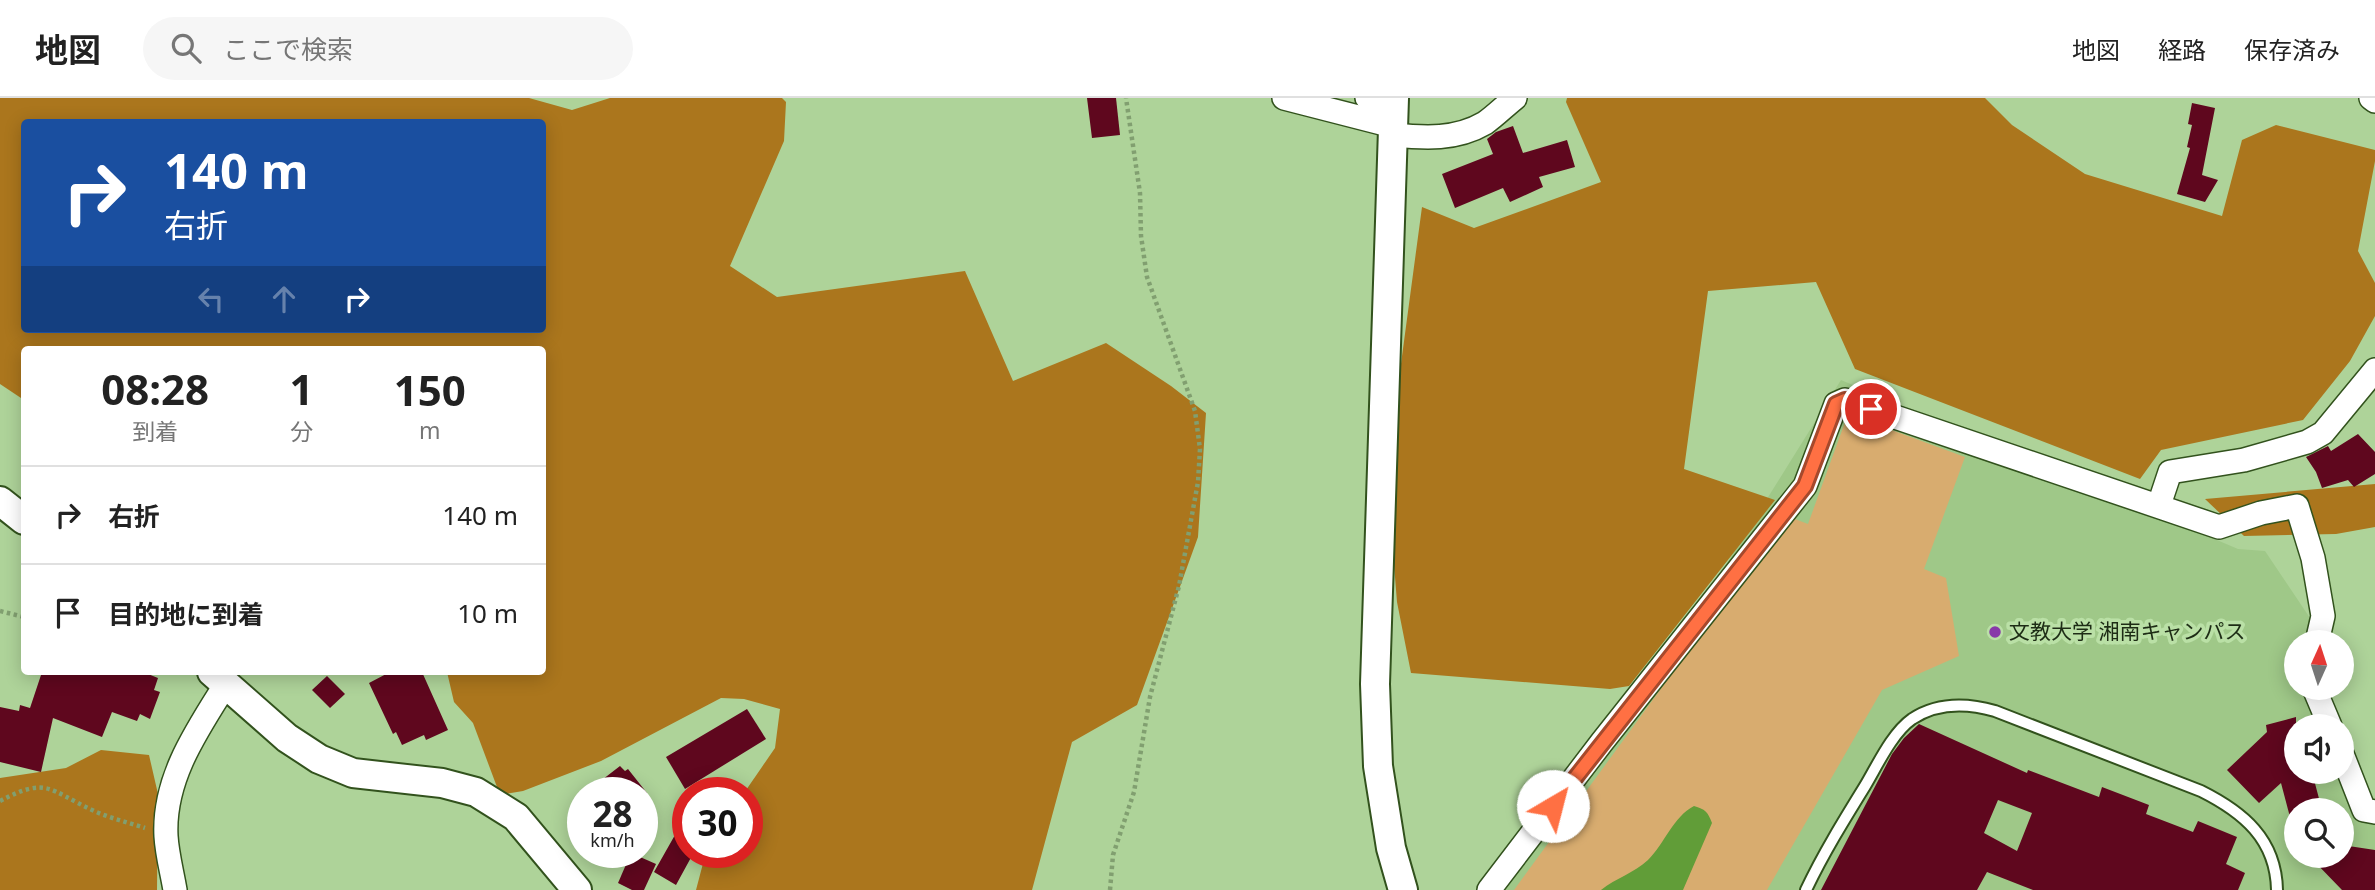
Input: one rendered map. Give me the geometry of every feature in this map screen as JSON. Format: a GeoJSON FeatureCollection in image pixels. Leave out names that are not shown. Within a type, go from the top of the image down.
{"type":"FeatureCollection","features":[{"type":"Feature","properties":{"kind":"street"},"geometry":{"type":"LineString","coordinates":[[1284,98],[1421,138],[1453,137],[1485,123],[1514,98]]}},
{"type":"Feature","properties":{"kind":"street"},"geometry":{"type":"LineString","coordinates":[[1367,98],[1393,131]]}},
{"type":"Feature","properties":{"kind":"street"},"geometry":{"type":"LineString","coordinates":[[1394,98],[1375,684],[1378,766],[1391,848],[1403,890]]}},
{"type":"Feature","properties":{"kind":"street"},"geometry":{"type":"LineString","coordinates":[[2159,505],[2170,472],[2244,460],[2307,442],[2323,433],[2375,370]]}},
{"type":"Feature","properties":{"kind":"street"},"geometry":{"type":"LineString","coordinates":[[1489,890],[1602,742],[1805,486],[1836,404],[1845,400],[2219,527],[2261,513],[2297,506],[2313,558],[2323,616],[2320,630]]}},
{"type":"Feature","properties":{"kind":"street"},"geometry":{"type":"LineString","coordinates":[[0,501],[21,518]]}},
{"type":"Feature","properties":{"kind":"street"},"geometry":{"type":"LineString","coordinates":[[175,890],[166,835],[169,801],[178,768],[219,678],[287,738],[319,759],[353,773],[442,783],[477,792],[516,817],[577,890]]}},
{"type":"Feature","properties":{"kind":"street"},"geometry":{"type":"LineString","coordinates":[[2354,784],[2364,810],[2375,812]]}},
{"type":"Feature","properties":{"kind":"lane"},"geometry":{"type":"LineString","coordinates":[[1806,890],[1887,749],[1904,727],[1911,720],[1944,706],[1971,704],[2175,781],[2229,805],[2252,825],[2269,851],[2277,890]]}},
{"type":"Feature","properties":{"kind":"path"},"geometry":{"type":"LineString","coordinates":[[1110,890],[1113,855],[1134,792],[1150,697],[1179,586],[1198,482],[1200,449],[1195,411],[1147,277],[1141,236],[1140,193],[1126,98]]}},
{"type":"Feature","properties":{"kind":"path"},"geometry":{"type":"LineString","coordinates":[[0,611],[21,616]]}},
{"type":"Feature","properties":{"kind":"path"},"geometry":{"type":"LineString","coordinates":[[0,801],[23,789],[48,787],[94,811],[166,835]]}},
{"type":"Feature","properties":{"kind":"shaded area"},"geometry":{"type":"Polygon","coordinates":[[[0,98],[529,98],[572,110],[610,98],[782,98],[786,102],[784,141],[730,266],[777,297],[965,271],[1013,381],[1106,343],[1206,413],[1198,537],[1137,705],[1072,742],[1032,890],[696,890],[702,868],[763,868],[763,777],[755,777],[775,748],[780,709],[744,699],[721,698],[601,761],[523,791],[500,795],[473,723],[454,702],[448,675],[546,675],[546,346],[21,346],[21,398],[0,384],[0,98]]]}},
{"type":"Feature","properties":{"kind":"shaded area"},"geometry":{"type":"Polygon","coordinates":[[[1567,98],[1985,98],[2012,125],[2085,174],[2222,216],[2242,140],[2276,125],[2375,150],[2358,251],[2375,283],[2375,316],[2350,361],[2303,420],[2161,450],[2140,479],[1855,369],[1816,282],[1708,291],[1684,469],[1775,500],[1629,686],[1610,689],[1411,673],[1397,602],[1392,540],[1396,401],[1422,207],[1474,228],[1601,182],[1566,102],[1567,98]]]}},
{"type":"Feature","properties":{"kind":"shaded area","name":"文教大学 湘南キャンパス"},"geometry":{"type":"Polygon","coordinates":[[[1841,380],[2238,549],[2265,551],[2312,621],[2308,630],[2284,630],[2284,700],[2312,700],[2318,714],[2284,714],[2284,784],[2352,784],[2375,810],[2375,890],[1496,890],[1699,608],[1841,380]]]}},
{"type":"Feature","properties":{"kind":"shaded area"},"geometry":{"type":"Polygon","coordinates":[[[1848,414],[1965,457],[1924,569],[1946,578],[1959,656],[1882,690],[1767,890],[1514,890],[1787,516],[1808,524],[1848,414]]]}},
{"type":"Feature","properties":{"kind":"shaded area"},"geometry":{"type":"Polygon","coordinates":[[[2375,484],[2375,527],[2336,534],[2244,536],[2205,499],[2375,484]]]}},
{"type":"Feature","properties":{"kind":"shaded area"},"geometry":{"type":"Polygon","coordinates":[[[101,750],[149,755],[158,794],[157,890],[0,890],[0,778],[66,768],[101,750]]]}},
{"type":"Feature","properties":{"kind":"shaded area"},"geometry":{"type":"Polygon","coordinates":[[[1694,806],[1706,812],[1712,823],[1683,890],[1601,890],[1648,860],[1680,817],[1694,806]]]}},
{"type":"Feature","properties":{"kind":"building"},"geometry":{"type":"Polygon","coordinates":[[[1087,98],[1116,98],[1120,135],[1092,138],[1087,98]]]}},
{"type":"Feature","properties":{"kind":"building"},"geometry":{"type":"Polygon","coordinates":[[[2192,103],[2215,108],[2202,175],[2218,180],[2205,202],[2177,194],[2190,148],[2187,147],[2192,125],[2188,124],[2192,103]]]}},
{"type":"Feature","properties":{"kind":"building"},"geometry":{"type":"Polygon","coordinates":[[[1513,126],[1523,153],[1567,140],[1575,167],[1539,177],[1543,187],[1510,202],[1503,188],[1455,208],[1442,174],[1493,154],[1487,139],[1496,132],[1513,126]]]}},
{"type":"Feature","properties":{"kind":"building"},"geometry":{"type":"Polygon","coordinates":[[[2358,434],[2375,452],[2375,474],[2354,487],[2348,480],[2322,488],[2306,457],[2328,446],[2331,451],[2358,434]]]}},
{"type":"Feature","properties":{"kind":"building"},"geometry":{"type":"Polygon","coordinates":[[[41,675],[150,675],[158,678],[154,690],[160,692],[150,719],[140,714],[137,721],[112,712],[102,737],[53,718],[41,772],[0,762],[0,707],[19,711],[20,705],[30,708],[41,675]]]}},
{"type":"Feature","properties":{"kind":"building"},"geometry":{"type":"Polygon","coordinates":[[[384,675],[423,675],[448,730],[426,740],[424,735],[402,745],[396,732],[393,734],[369,683],[384,675]]]}},
{"type":"Feature","properties":{"kind":"building"},"geometry":{"type":"Polygon","coordinates":[[[327,676],[345,694],[330,708],[312,690],[327,676]]]}},
{"type":"Feature","properties":{"kind":"building"},"geometry":{"type":"Polygon","coordinates":[[[747,709],[766,739],[704,777],[678,777],[666,757],[747,709]]]}},
{"type":"Feature","properties":{"kind":"building"},"geometry":{"type":"Polygon","coordinates":[[[2284,720],[2284,784],[2315,784],[2319,798],[2285,798],[2281,783],[2259,803],[2227,770],[2267,732],[2266,725],[2284,720]]]}},
{"type":"Feature","properties":{"kind":"building"},"geometry":{"type":"Polygon","coordinates":[[[1919,724],[2027,773],[2028,770],[2099,797],[2102,787],[2149,805],[2146,814],[2193,832],[2198,821],[2237,837],[2226,864],[2245,873],[2238,890],[2033,890],[1987,872],[1977,890],[1821,890],[1892,754],[1919,724]],[[1998,800],[1984,833],[2017,851],[2032,813],[1998,800]]]}},
{"type":"Feature","properties":{"kind":"building"},"geometry":{"type":"Polygon","coordinates":[[[620,766],[625,771],[628,769],[634,777],[606,777],[620,766]]]}},
{"type":"Feature","properties":{"kind":"building"},"geometry":{"type":"Polygon","coordinates":[[[672,840],[672,868],[685,868],[676,885],[654,872],[672,840]]]}},
{"type":"Feature","properties":{"kind":"building"},"geometry":{"type":"Polygon","coordinates":[[[2354,847],[2375,850],[2375,890],[2342,890],[2321,868],[2354,868],[2354,847]]]}},
{"type":"Feature","properties":{"kind":"building"},"geometry":{"type":"Polygon","coordinates":[[[624,868],[654,868],[644,890],[632,890],[618,883],[624,868]]]}},
{"type":"Feature","properties":{"kind":"place","name":"文教大学 湘南キャンパス"},"geometry":{"type":"Point","coordinates":[1995,632]}},
{"type":"Feature","properties":{"kind":"route"},"geometry":{"type":"LineString","coordinates":[[1553,806],[1805,486],[1836,404],[1845,400],[1871,409]]}}]}
